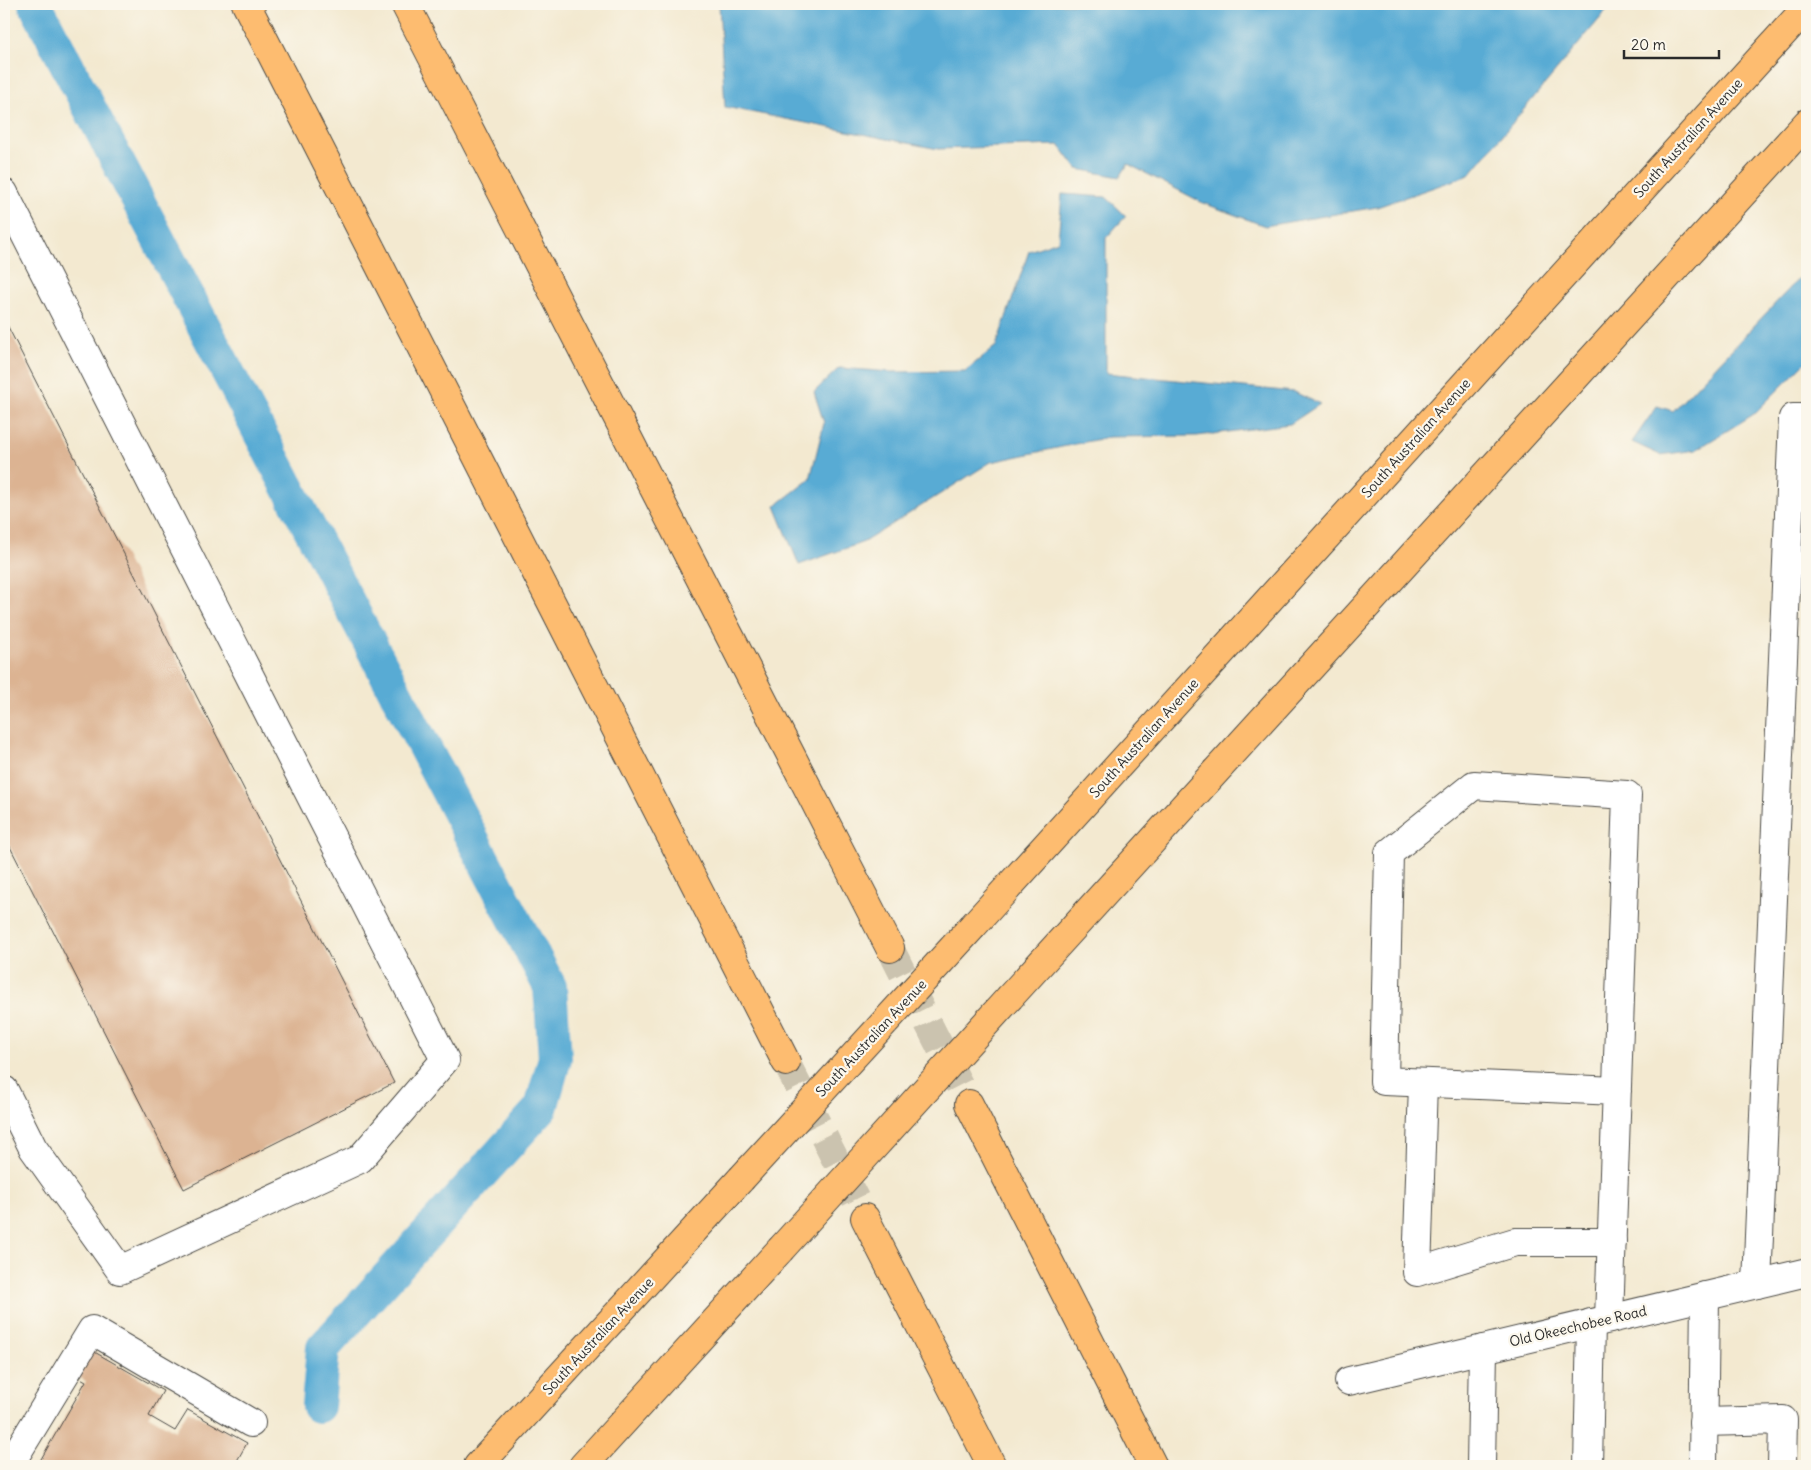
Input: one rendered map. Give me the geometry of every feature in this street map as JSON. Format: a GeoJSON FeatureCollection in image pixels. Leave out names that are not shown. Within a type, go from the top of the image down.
{"type":"FeatureCollection","features":[{"type":"Feature","properties":{"kind":"main road"},"geometry":{"type":"LineString","coordinates":[[236,4],[278,64]]}},
{"type":"Feature","properties":{"kind":"main road"},"geometry":{"type":"LineString","coordinates":[[246,4],[786,1062]]}},
{"type":"Feature","properties":{"kind":"main road"},"geometry":{"type":"LineString","coordinates":[[404,4],[890,948]]}},
{"type":"Feature","properties":{"kind":"main road","name":"South Australian Avenue"},"geometry":{"type":"LineString","coordinates":[[478,1466],[974,926],[1807,7]]}},
{"type":"Feature","properties":{"kind":"main road"},"geometry":{"type":"LineString","coordinates":[[583,1466],[1807,123]]}},
{"type":"Feature","properties":{"kind":"main road"},"geometry":{"type":"LineString","coordinates":[[969,1104],[1153,1466]]}},
{"type":"Feature","properties":{"kind":"main road"},"geometry":{"type":"LineString","coordinates":[[866,1218],[992,1466]]}},
{"type":"Feature","properties":{"kind":"street"},"geometry":{"type":"LineString","coordinates":[[4,193],[445,1060],[360,1159],[120,1270],[33,1148],[4,1090]]}},
{"type":"Feature","properties":{"kind":"street"},"geometry":{"type":"LineString","coordinates":[[1758,1284],[1793,418],[1807,418]]}},
{"type":"Feature","properties":{"kind":"street"},"geometry":{"type":"LineString","coordinates":[[1588,1466],[1600,1321],[1612,1242],[1627,795],[1474,784],[1389,853],[1384,1082],[1617,1092]]}},
{"type":"Feature","properties":{"kind":"street"},"geometry":{"type":"LineString","coordinates":[[1423,1083],[1417,1272],[1515,1242],[1612,1242]]}},
{"type":"Feature","properties":{"kind":"street","name":"Old Okeechobee Road"},"geometry":{"type":"LineString","coordinates":[[1349,1380],[1807,1272]]}},
{"type":"Feature","properties":{"kind":"street"},"geometry":{"type":"LineString","coordinates":[[1703,1466],[1705,1296]]}},
{"type":"Feature","properties":{"kind":"street"},"geometry":{"type":"LineString","coordinates":[[9,1466],[92,1330],[251,1423]]}},
{"type":"Feature","properties":{"kind":"street"},"geometry":{"type":"LineString","coordinates":[[1482,1466],[1483,1349]]}},
{"type":"Feature","properties":{"kind":"street"},"geometry":{"type":"LineString","coordinates":[[1704,1422],[1783,1420],[1782,1466]]}},
{"type":"Feature","properties":{"kind":"water"},"geometry":{"type":"Polygon","coordinates":[[[719,4],[1612,4],[1469,175],[1377,207],[1265,226],[1203,203],[1128,164],[1120,177],[1077,169],[1059,145],[938,149],[725,107],[719,4]]]}},
{"type":"Feature","properties":{"kind":"water"},"geometry":{"type":"Polygon","coordinates":[[[1062,194],[1106,197],[1126,216],[1106,238],[1106,373],[1294,392],[1320,404],[1290,424],[1197,436],[1109,437],[991,462],[864,542],[799,565],[775,506],[810,479],[824,423],[814,392],[839,368],[892,372],[965,371],[996,346],[1029,251],[1058,241],[1062,194]]]}},
{"type":"Feature","properties":{"kind":"water"},"geometry":{"type":"Polygon","coordinates":[[[1807,270],[1807,361],[1754,414],[1696,450],[1660,455],[1632,442],[1657,406],[1673,411],[1807,270]]]}},
{"type":"Feature","properties":{"kind":"building"},"geometry":{"type":"Polygon","coordinates":[[[4,319],[394,1083],[184,1189],[4,835],[4,319]]]}},
{"type":"Feature","properties":{"kind":"building"},"geometry":{"type":"Polygon","coordinates":[[[91,1350],[163,1391],[149,1416],[175,1431],[188,1410],[247,1443],[234,1466],[37,1466],[86,1381],[77,1376],[91,1350]]]}},
{"type":"Feature","properties":{"kind":"waterway"},"geometry":{"type":"LineString","coordinates":[[35,4],[550,987],[555,1058],[541,1108],[323,1348],[318,1406]]}},
{"type":"Feature","properties":{"kind":"tunnel"},"geometry":{"type":"LineString","coordinates":[[890,948],[969,1104]]}},
{"type":"Feature","properties":{"kind":"tunnel"},"geometry":{"type":"LineString","coordinates":[[786,1062],[865,1218]]}}]}
